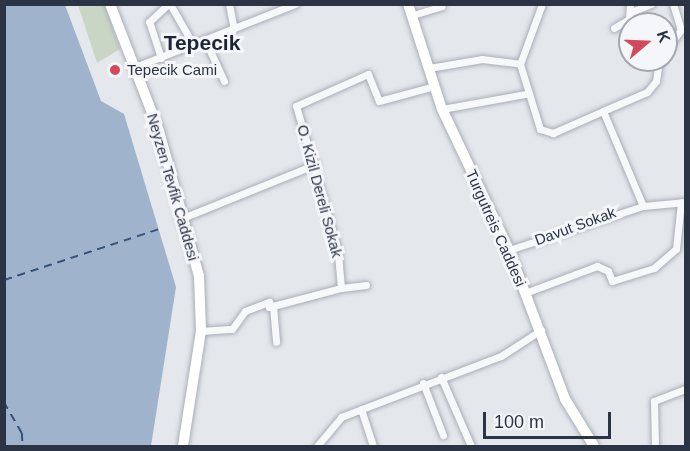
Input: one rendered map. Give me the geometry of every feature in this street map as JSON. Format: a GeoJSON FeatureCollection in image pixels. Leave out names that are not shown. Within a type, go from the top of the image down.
{"type":"FeatureCollection","features":[{"type":"Feature","properties":{"kind":"main road","name":"Neyzen Tevfik Caddesi"},"geometry":{"type":"LineString","coordinates":[[110,4],[135,67],[185,217],[199,276],[201,331],[183,447]]}},
{"type":"Feature","properties":{"kind":"main road","name":"Turgutreis Caddesi"},"geometry":{"type":"LineString","coordinates":[[411,10],[442,109],[508,250],[541,330],[565,399],[594,447]]}},
{"type":"Feature","properties":{"kind":"street"},"geometry":{"type":"LineString","coordinates":[[161,58],[149,22],[169,4],[194,46]]}},
{"type":"Feature","properties":{"kind":"street"},"geometry":{"type":"LineString","coordinates":[[229,4],[234,29]]}},
{"type":"Feature","properties":{"kind":"street"},"geometry":{"type":"LineString","coordinates":[[135,67],[206,42],[295,4]]}},
{"type":"Feature","properties":{"kind":"street"},"geometry":{"type":"LineString","coordinates":[[542,4],[520,64],[525,94],[545,133],[647,92],[656,81],[657,72]]}},
{"type":"Feature","properties":{"kind":"street"},"geometry":{"type":"LineString","coordinates":[[614,28],[630,8],[651,4]]}},
{"type":"Feature","properties":{"kind":"street"},"geometry":{"type":"LineString","coordinates":[[411,10],[442,6]]}},
{"type":"Feature","properties":{"kind":"street"},"geometry":{"type":"LineString","coordinates":[[678,20],[681,30],[678,34]]}},
{"type":"Feature","properties":{"kind":"street"},"geometry":{"type":"LineString","coordinates":[[206,42],[224,81]]}},
{"type":"Feature","properties":{"kind":"street"},"geometry":{"type":"LineString","coordinates":[[429,68],[482,59],[520,64]]}},
{"type":"Feature","properties":{"kind":"street","name":"O. Kizil Dereli Sokak"},"geometry":{"type":"LineString","coordinates":[[341,288],[338,252],[316,164],[296,106],[368,74],[379,101],[435,86]]}},
{"type":"Feature","properties":{"kind":"street"},"geometry":{"type":"LineString","coordinates":[[442,109],[525,94]]}},
{"type":"Feature","properties":{"kind":"street"},"geometry":{"type":"LineString","coordinates":[[603,111],[643,206]]}},
{"type":"Feature","properties":{"kind":"street"},"geometry":{"type":"LineString","coordinates":[[185,217],[316,164]]}},
{"type":"Feature","properties":{"kind":"street"},"geometry":{"type":"LineString","coordinates":[[525,293],[597,266],[608,271],[612,281],[654,268],[676,249],[683,202]]}},
{"type":"Feature","properties":{"kind":"street","name":"Davut Sokak"},"geometry":{"type":"LineString","coordinates":[[508,250],[643,206],[683,202]]}},
{"type":"Feature","properties":{"kind":"street"},"geometry":{"type":"LineString","coordinates":[[273,306],[341,288],[366,285]]}},
{"type":"Feature","properties":{"kind":"street"},"geometry":{"type":"LineString","coordinates":[[201,331],[225,331],[238,325],[245,311],[268,302],[273,306],[276,342]]}},
{"type":"Feature","properties":{"kind":"street"},"geometry":{"type":"LineString","coordinates":[[317,447],[335,422],[423,383],[501,356],[541,330]]}},
{"type":"Feature","properties":{"kind":"street"},"geometry":{"type":"LineString","coordinates":[[441,378],[471,447]]}},
{"type":"Feature","properties":{"kind":"street"},"geometry":{"type":"LineString","coordinates":[[423,383],[443,435]]}},
{"type":"Feature","properties":{"kind":"street"},"geometry":{"type":"LineString","coordinates":[[655,447],[654,401],[686,389]]}},
{"type":"Feature","properties":{"kind":"street"},"geometry":{"type":"LineString","coordinates":[[361,409],[373,447]]}},
{"type":"Feature","properties":{"kind":"green space"},"geometry":{"type":"Polygon","coordinates":[[[78,5],[105,5],[120,49],[97,63],[78,5]]]}},
{"type":"Feature","properties":{"kind":"water"},"geometry":{"type":"Polygon","coordinates":[[[4,5],[65,5],[101,101],[124,114],[176,287],[151,446],[5,446],[4,5]]]}},
{"type":"Feature","properties":{"kind":"ferry route"},"geometry":{"type":"LineString","coordinates":[[4,280],[159,229]]}},
{"type":"Feature","properties":{"kind":"ferry route"},"geometry":{"type":"LineString","coordinates":[[4,402],[22,433],[23,446]]}},
{"type":"Feature","properties":{"kind":"place","name":"Tepecik Cami"},"geometry":{"type":"Point","coordinates":[115,70]}},
{"type":"Feature","properties":{"kind":"district","name":"Tepecik"},"geometry":{"type":"Point","coordinates":[202,43]}}]}
